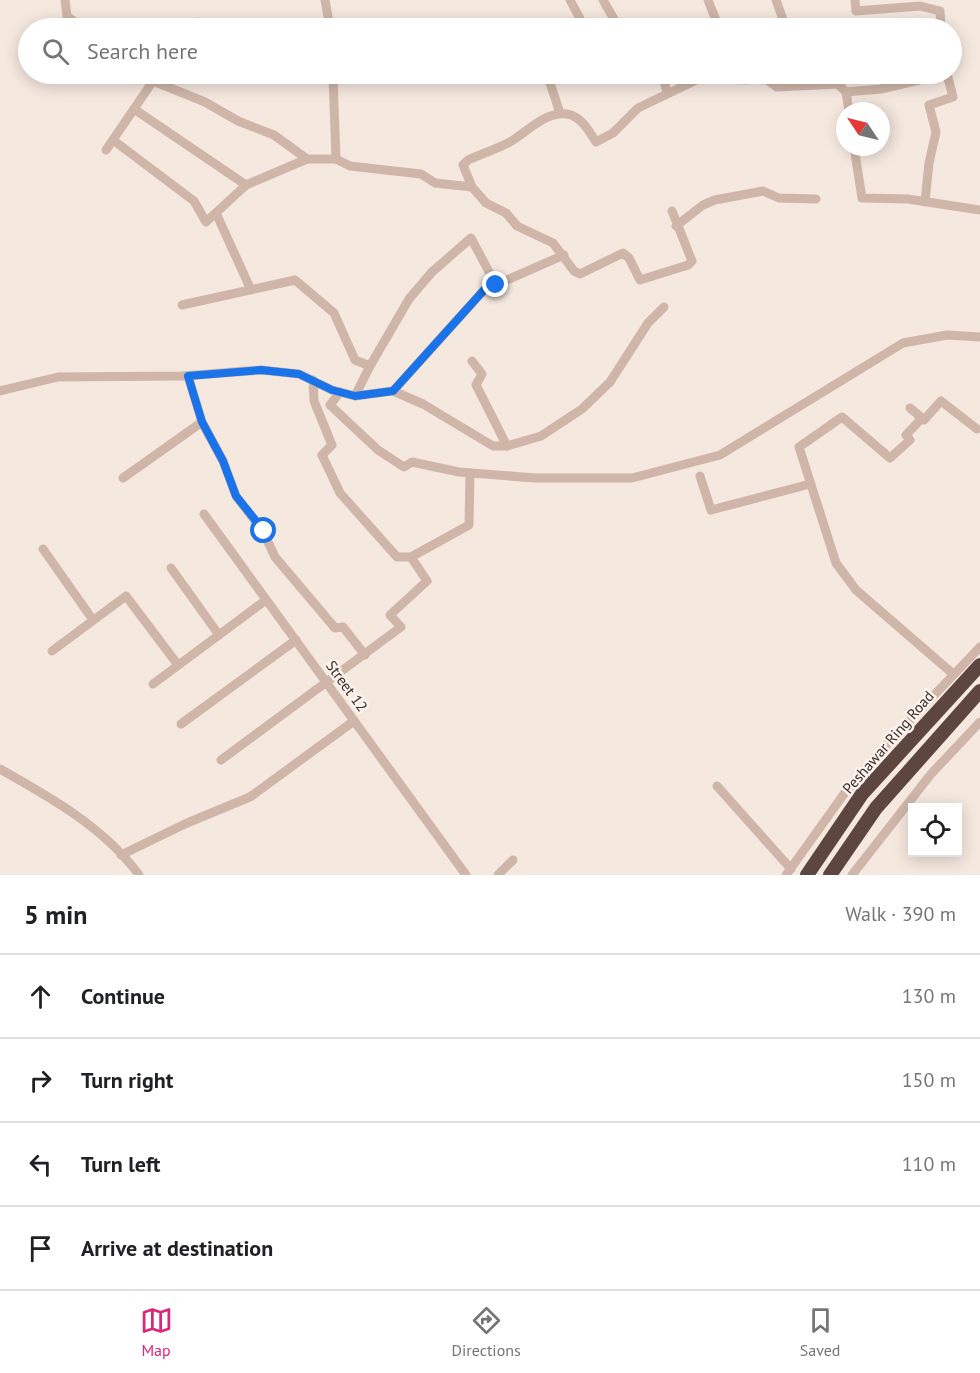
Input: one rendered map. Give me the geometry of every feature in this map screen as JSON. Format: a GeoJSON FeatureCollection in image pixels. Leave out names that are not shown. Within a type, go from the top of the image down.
{"type":"FeatureCollection","features":[{"type":"Feature","properties":{"kind":"highway","name":"Peshawar Ring Road"},"geometry":{"type":"LineString","coordinates":[[807,875],[862,794],[980,665]]}},
{"type":"Feature","properties":{"kind":"highway"},"geometry":{"type":"LineString","coordinates":[[830,875],[876,808],[978,697]]}},
{"type":"Feature","properties":{"kind":"street"},"geometry":{"type":"LineString","coordinates":[[65,0],[67,16],[70,18]]}},
{"type":"Feature","properties":{"kind":"street"},"geometry":{"type":"LineString","coordinates":[[325,0],[328,18]]}},
{"type":"Feature","properties":{"kind":"street"},"geometry":{"type":"LineString","coordinates":[[570,0],[580,18]]}},
{"type":"Feature","properties":{"kind":"street"},"geometry":{"type":"LineString","coordinates":[[603,0],[613,18]]}},
{"type":"Feature","properties":{"kind":"street"},"geometry":{"type":"LineString","coordinates":[[708,0],[715,18]]}},
{"type":"Feature","properties":{"kind":"street"},"geometry":{"type":"LineString","coordinates":[[776,0],[782,18]]}},
{"type":"Feature","properties":{"kind":"street"},"geometry":{"type":"LineString","coordinates":[[855,0],[856,11],[920,6],[940,11],[940,18]]}},
{"type":"Feature","properties":{"kind":"street"},"geometry":{"type":"LineString","coordinates":[[106,150],[151,84]]}},
{"type":"Feature","properties":{"kind":"street"},"geometry":{"type":"LineString","coordinates":[[160,84],[274,135],[307,159]]}},
{"type":"Feature","properties":{"kind":"street"},"geometry":{"type":"LineString","coordinates":[[333,84],[336,159]]}},
{"type":"Feature","properties":{"kind":"street"},"geometry":{"type":"LineString","coordinates":[[550,84],[560,113]]}},
{"type":"Feature","properties":{"kind":"street"},"geometry":{"type":"LineString","coordinates":[[665,84],[667,92]]}},
{"type":"Feature","properties":{"kind":"street"},"geometry":{"type":"LineString","coordinates":[[672,211],[676,226],[692,261],[688,266],[642,280],[638,279],[625,254],[580,274],[574,271],[553,243],[524,230],[506,213],[486,204],[472,187],[463,165],[468,160],[509,143],[545,118],[560,113],[573,115],[580,120],[596,141],[613,133],[638,108],[686,84]]}},
{"type":"Feature","properties":{"kind":"street"},"geometry":{"type":"LineString","coordinates":[[773,84],[777,87],[798,84],[838,84],[846,92],[848,102]]}},
{"type":"Feature","properties":{"kind":"street"},"geometry":{"type":"LineString","coordinates":[[846,92],[881,89],[902,84]]}},
{"type":"Feature","properties":{"kind":"street"},"geometry":{"type":"LineString","coordinates":[[925,202],[929,163],[936,132],[930,105],[953,97],[950,84]]}},
{"type":"Feature","properties":{"kind":"street"},"geometry":{"type":"LineString","coordinates":[[134,109],[246,185]]}},
{"type":"Feature","properties":{"kind":"street"},"geometry":{"type":"LineString","coordinates":[[113,140],[194,201],[206,222],[246,185],[307,159],[336,159],[350,166],[421,174],[435,183],[472,187]]}},
{"type":"Feature","properties":{"kind":"street"},"geometry":{"type":"LineString","coordinates":[[855,156],[862,198],[925,202],[980,210]]}},
{"type":"Feature","properties":{"kind":"street"},"geometry":{"type":"LineString","coordinates":[[676,226],[703,205],[715,200],[763,191],[779,198],[816,199]]}},
{"type":"Feature","properties":{"kind":"street"},"geometry":{"type":"LineString","coordinates":[[216,213],[251,290]]}},
{"type":"Feature","properties":{"kind":"street"},"geometry":{"type":"LineString","coordinates":[[355,396],[409,299],[432,272],[471,238],[496,285]]}},
{"type":"Feature","properties":{"kind":"street"},"geometry":{"type":"LineString","coordinates":[[393,391],[484,290],[564,255]]}},
{"type":"Feature","properties":{"kind":"street"},"geometry":{"type":"LineString","coordinates":[[182,305],[295,280],[334,313],[354,360],[370,366]]}},
{"type":"Feature","properties":{"kind":"street"},"geometry":{"type":"LineString","coordinates":[[0,391],[58,376],[188,376],[261,370],[299,374],[355,396],[393,391],[423,404],[493,446],[507,446],[541,436],[582,409],[610,382],[648,323],[663,308]]}},
{"type":"Feature","properties":{"kind":"street"},"geometry":{"type":"LineString","coordinates":[[340,392],[330,405],[378,450],[404,467],[412,462],[470,473],[578,480],[632,478],[720,455],[903,343],[947,335],[980,337]]}},
{"type":"Feature","properties":{"kind":"street"},"geometry":{"type":"LineString","coordinates":[[472,361],[482,374],[476,385],[507,446]]}},
{"type":"Feature","properties":{"kind":"street"},"geometry":{"type":"LineString","coordinates":[[188,376],[202,422],[223,461],[236,496],[264,531],[275,558],[335,628],[343,627],[364,655]]}},
{"type":"Feature","properties":{"kind":"street"},"geometry":{"type":"LineString","coordinates":[[313,380],[314,401],[332,445],[322,455],[340,493],[397,558],[411,557],[469,525],[470,473]]}},
{"type":"Feature","properties":{"kind":"street"},"geometry":{"type":"LineString","coordinates":[[952,673],[856,590],[836,563],[798,447],[842,417],[890,458],[910,440],[906,435],[941,401],[977,429]]}},
{"type":"Feature","properties":{"kind":"street"},"geometry":{"type":"LineString","coordinates":[[910,408],[922,418]]}},
{"type":"Feature","properties":{"kind":"street"},"geometry":{"type":"LineString","coordinates":[[123,478],[202,422]]}},
{"type":"Feature","properties":{"kind":"street"},"geometry":{"type":"LineString","coordinates":[[700,476],[711,510],[810,484]]}},
{"type":"Feature","properties":{"kind":"street","name":"Street 12"},"geometry":{"type":"LineString","coordinates":[[204,514],[466,875]]}},
{"type":"Feature","properties":{"kind":"street"},"geometry":{"type":"LineString","coordinates":[[43,549],[93,620]]}},
{"type":"Feature","properties":{"kind":"street"},"geometry":{"type":"LineString","coordinates":[[221,760],[327,684],[401,627],[390,615],[427,581],[411,557]]}},
{"type":"Feature","properties":{"kind":"street"},"geometry":{"type":"LineString","coordinates":[[171,568],[219,635]]}},
{"type":"Feature","properties":{"kind":"street"},"geometry":{"type":"LineString","coordinates":[[52,651],[122,598],[130,598],[178,665]]}},
{"type":"Feature","properties":{"kind":"street"},"geometry":{"type":"LineString","coordinates":[[153,684],[266,600]]}},
{"type":"Feature","properties":{"kind":"street"},"geometry":{"type":"LineString","coordinates":[[181,724],[296,640]]}},
{"type":"Feature","properties":{"kind":"street"},"geometry":{"type":"LineString","coordinates":[[717,786],[789,872],[850,787],[952,673],[980,647]]}},
{"type":"Feature","properties":{"kind":"street"},"geometry":{"type":"LineString","coordinates":[[121,855],[187,823],[250,797],[354,722]]}},
{"type":"Feature","properties":{"kind":"street"},"geometry":{"type":"LineString","coordinates":[[852,875],[931,774],[978,727]]}},
{"type":"Feature","properties":{"kind":"street"},"geometry":{"type":"LineString","coordinates":[[0,769],[74,813],[140,875]]}},
{"type":"Feature","properties":{"kind":"street"},"geometry":{"type":"LineString","coordinates":[[498,875],[513,860]]}},
{"type":"Feature","properties":{"kind":"route"},"geometry":{"type":"LineString","coordinates":[[264,531],[236,496],[223,461],[202,422],[188,376],[261,370],[299,374],[332,390],[355,396],[393,391],[484,290],[496,285]]}}]}
